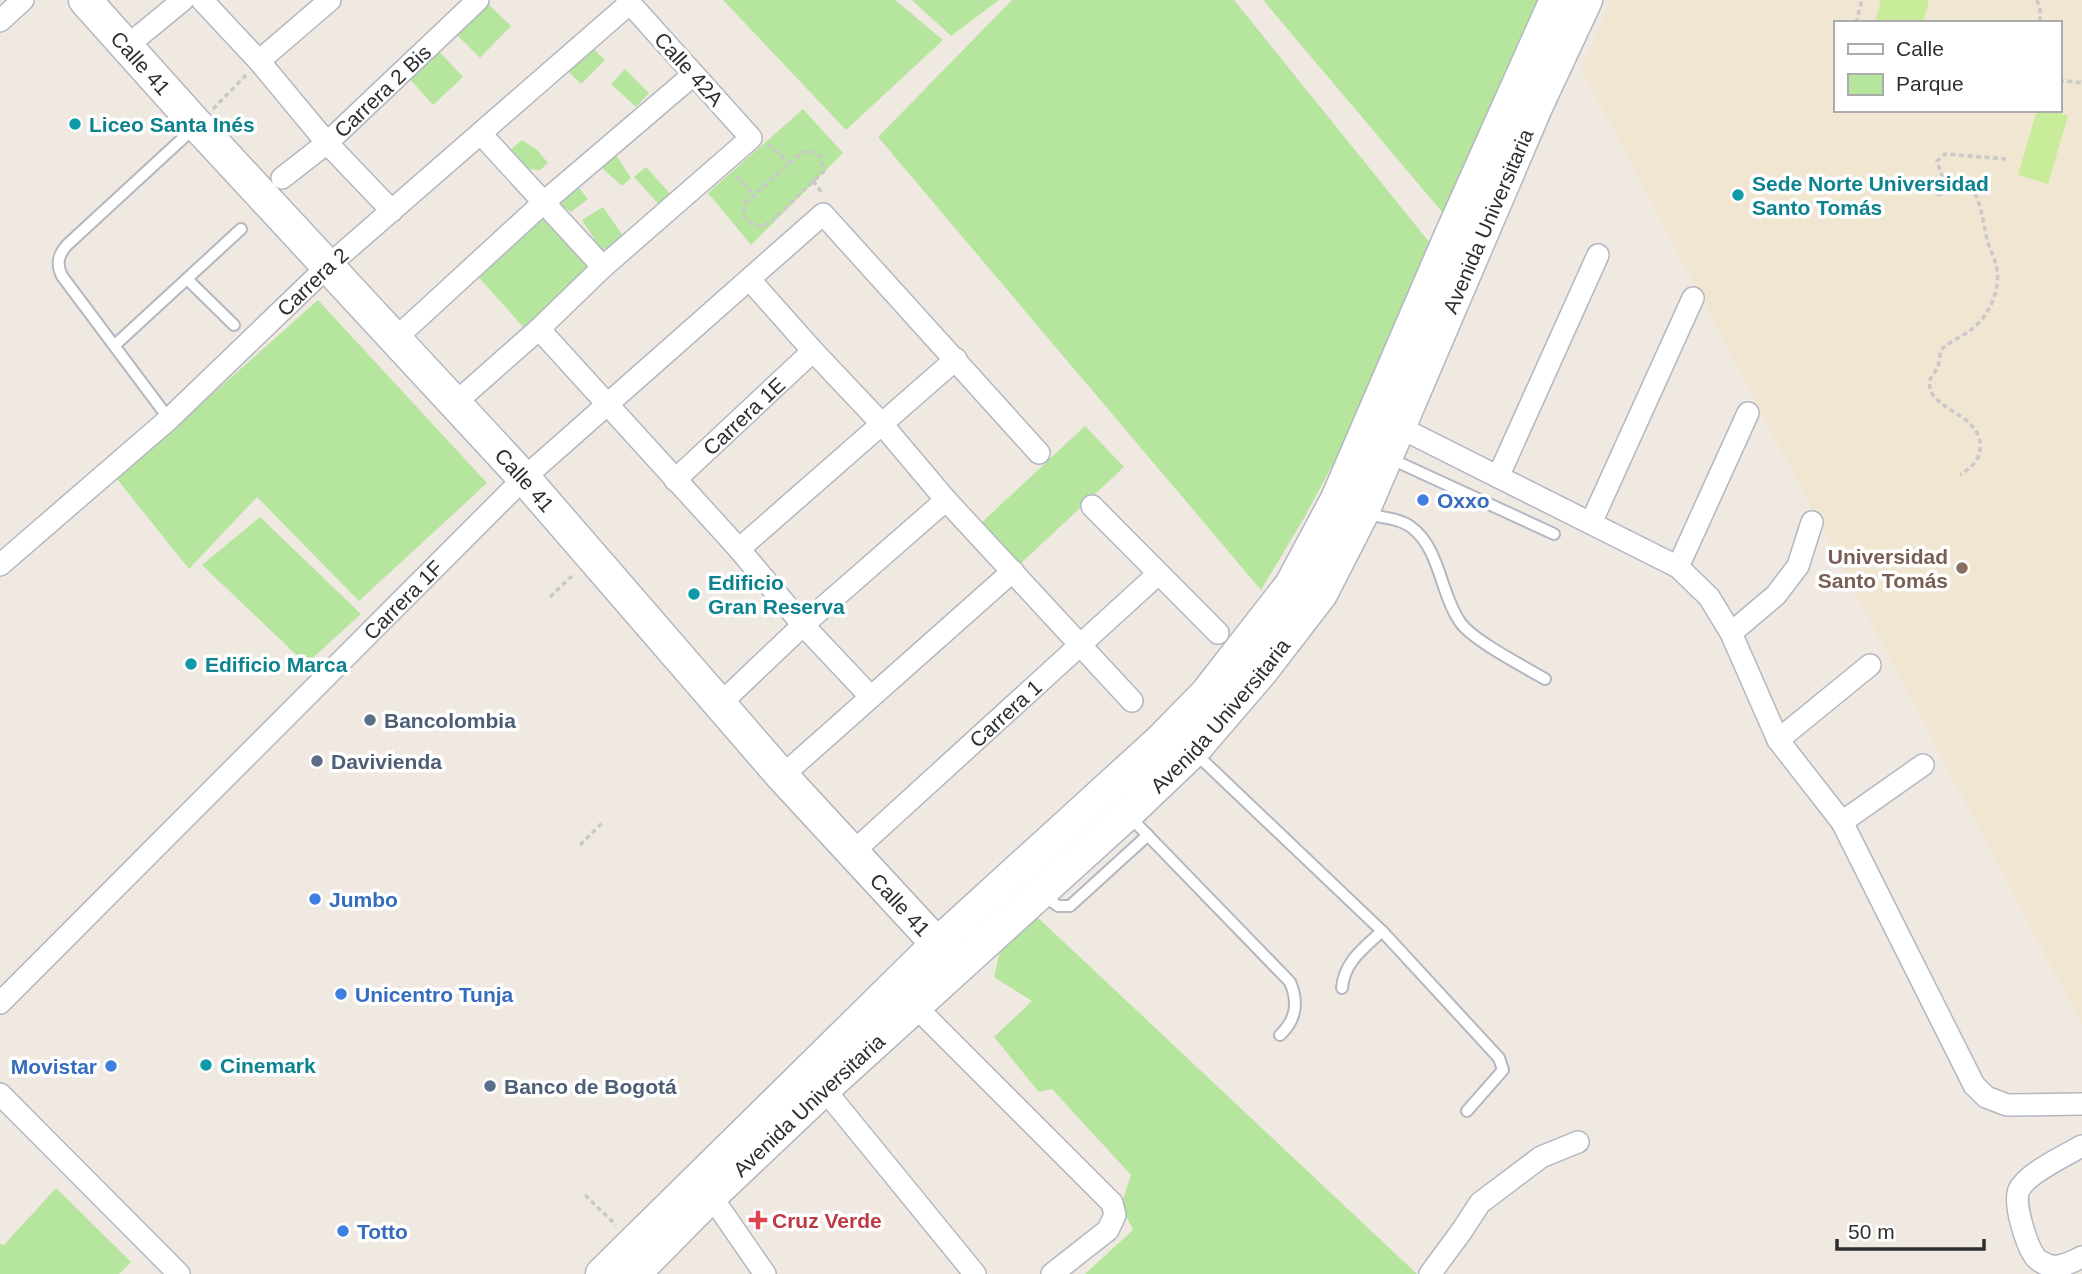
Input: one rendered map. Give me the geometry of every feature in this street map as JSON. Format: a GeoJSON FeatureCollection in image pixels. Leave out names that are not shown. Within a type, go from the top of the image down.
{"type":"FeatureCollection","features":[{"type":"Feature","properties":{"kind":"main road","name":"Calle 41"},"geometry":{"type":"LineString","coordinates":[[85,0],[524,478],[782,776],[948,955]]}},
{"type":"Feature","properties":{"kind":"main road","name":"Avenida Universitaria"},"geometry":{"type":"LineString","coordinates":[[602,1274],[948,955],[1206,694],[1291,585],[1337,499],[1556,0]]}},
{"type":"Feature","properties":{"kind":"main road","name":"Avenida Universitaria"},"geometry":{"type":"LineString","coordinates":[[634,1274],[711,1196],[915,1006],[948,955],[1138,824],[1193,751],[1261,672],[1321,594],[1362,514],[1537,105],[1586,0]]}},
{"type":"Feature","properties":{"kind":"street"},"geometry":{"type":"LineString","coordinates":[[0,21],[23,0]]}},
{"type":"Feature","properties":{"kind":"street"},"geometry":{"type":"LineString","coordinates":[[127,46],[183,0]]}},
{"type":"Feature","properties":{"kind":"street"},"geometry":{"type":"LineString","coordinates":[[202,0],[259,61],[327,143],[392,211]]}},
{"type":"Feature","properties":{"kind":"street"},"geometry":{"type":"LineString","coordinates":[[259,61],[330,0]]}},
{"type":"Feature","properties":{"kind":"street","name":"Carrera 2 Bis"},"geometry":{"type":"LineString","coordinates":[[282,178],[327,143],[478,0]]}},
{"type":"Feature","properties":{"kind":"street","name":"Calle 42A"},"geometry":{"type":"LineString","coordinates":[[629,1],[751,138]]}},
{"type":"Feature","properties":{"kind":"street","name":"Carrera 2"},"geometry":{"type":"LineString","coordinates":[[0,565],[169,419],[328,266],[629,1]]}},
{"type":"Feature","properties":{"kind":"street"},"geometry":{"type":"LineString","coordinates":[[395,338],[543,203],[693,75]]}},
{"type":"Feature","properties":{"kind":"street"},"geometry":{"type":"LineString","coordinates":[[481,134],[603,267]]}},
{"type":"Feature","properties":{"kind":"street"},"geometry":{"type":"LineString","coordinates":[[454,404],[539,329],[603,267],[751,138]]}},
{"type":"Feature","properties":{"kind":"street","name":"Carrera 1F"},"geometry":{"type":"LineString","coordinates":[[0,1003],[524,478],[750,280],[789,241],[823,214],[956,359]]}},
{"type":"Feature","properties":{"kind":"street"},"geometry":{"type":"LineString","coordinates":[[1498,477],[1598,255]]}},
{"type":"Feature","properties":{"kind":"street"},"geometry":{"type":"LineString","coordinates":[[750,280],[881,423],[946,500],[1132,701]]}},
{"type":"Feature","properties":{"kind":"street"},"geometry":{"type":"LineString","coordinates":[[1591,523],[1693,298]]}},
{"type":"Feature","properties":{"kind":"street"},"geometry":{"type":"LineString","coordinates":[[539,329],[739,550],[803,625],[870,696]]}},
{"type":"Feature","properties":{"kind":"street","name":"Carrera 1E"},"geometry":{"type":"LineString","coordinates":[[675,480],[813,351]]}},
{"type":"Feature","properties":{"kind":"street"},"geometry":{"type":"LineString","coordinates":[[739,550],[956,359],[1039,453]]}},
{"type":"Feature","properties":{"kind":"street"},"geometry":{"type":"LineString","coordinates":[[1678,567],[1748,413]]}},
{"type":"Feature","properties":{"kind":"street"},"geometry":{"type":"LineString","coordinates":[[1399,427],[1678,567],[1709,597],[1731,633],[1778,740],[1842,822],[1974,1085],[1986,1097],[2007,1105],[2082,1104]]}},
{"type":"Feature","properties":{"kind":"street"},"geometry":{"type":"LineString","coordinates":[[720,704],[803,625],[946,500]]}},
{"type":"Feature","properties":{"kind":"street"},"geometry":{"type":"LineString","coordinates":[[1092,506],[1218,633]]}},
{"type":"Feature","properties":{"kind":"street"},"geometry":{"type":"LineString","coordinates":[[1731,633],[1776,594],[1798,566],[1812,522]]}},
{"type":"Feature","properties":{"kind":"street"},"geometry":{"type":"LineString","coordinates":[[782,776],[1013,570]]}},
{"type":"Feature","properties":{"kind":"street","name":"Carrera 1"},"geometry":{"type":"LineString","coordinates":[[853,852],[1158,574]]}},
{"type":"Feature","properties":{"kind":"street"},"geometry":{"type":"LineString","coordinates":[[1778,740],[1870,665]]}},
{"type":"Feature","properties":{"kind":"street"},"geometry":{"type":"LineString","coordinates":[[1842,822],[1923,765]]}},
{"type":"Feature","properties":{"kind":"street"},"geometry":{"type":"LineString","coordinates":[[915,1006],[1112,1203],[1115,1215],[1108,1230],[1052,1274]]}},
{"type":"Feature","properties":{"kind":"street"},"geometry":{"type":"LineString","coordinates":[[824,1089],[975,1274]]}},
{"type":"Feature","properties":{"kind":"street"},"geometry":{"type":"LineString","coordinates":[[0,1094],[179,1274]]}},
{"type":"Feature","properties":{"kind":"street"},"geometry":{"type":"LineString","coordinates":[[1430,1274],[1480,1203],[1541,1157],[1578,1142]]}},
{"type":"Feature","properties":{"kind":"street"},"geometry":{"type":"LineString","coordinates":[[2082,1146],[2028,1179],[2019,1190],[2017,1205],[2019,1219],[2036,1259],[2050,1266],[2060,1266],[2082,1257]]}},
{"type":"Feature","properties":{"kind":"street"},"geometry":{"type":"LineString","coordinates":[[711,1196],[765,1274]]}},
{"type":"Feature","properties":{"kind":"lane"},"geometry":{"type":"LineString","coordinates":[[169,419],[62,276],[59,270],[60,256],[67,245],[197,125]]}},
{"type":"Feature","properties":{"kind":"lane"},"geometry":{"type":"LineString","coordinates":[[115,345],[241,229]]}},
{"type":"Feature","properties":{"kind":"lane"},"geometry":{"type":"LineString","coordinates":[[187,279],[234,325]]}},
{"type":"Feature","properties":{"kind":"lane"},"geometry":{"type":"LineString","coordinates":[[1386,456],[1553,534]]}},
{"type":"Feature","properties":{"kind":"lane"},"geometry":{"type":"LineString","coordinates":[[1362,514],[1410,526],[1425,541],[1446,595],[1461,624],[1496,650],[1545,680]]}},
{"type":"Feature","properties":{"kind":"lane"},"geometry":{"type":"LineString","coordinates":[[1193,751],[1382,931],[1499,1058],[1503,1070],[1467,1111]]}},
{"type":"Feature","properties":{"kind":"lane"},"geometry":{"type":"LineString","coordinates":[[1138,824],[1290,982],[1295,993],[1294,1016],[1280,1035]]}},
{"type":"Feature","properties":{"kind":"lane"},"geometry":{"type":"LineString","coordinates":[[1342,988],[1346,968],[1382,931]]}},
{"type":"Feature","properties":{"kind":"path"},"geometry":{"type":"LineString","coordinates":[[1857,21],[1862,0]]}},
{"type":"Feature","properties":{"kind":"path"},"geometry":{"type":"LineString","coordinates":[[2037,0],[2040,8],[2039,21]]}},
{"type":"Feature","properties":{"kind":"path"},"geometry":{"type":"LineString","coordinates":[[197,125],[259,61]]}},
{"type":"Feature","properties":{"kind":"path"},"geometry":{"type":"LineString","coordinates":[[2061,80],[2082,83]]}},
{"type":"Feature","properties":{"kind":"path"},"geometry":{"type":"LineString","coordinates":[[751,138],[771,145],[790,163]]}},
{"type":"Feature","properties":{"kind":"path"},"geometry":{"type":"LineString","coordinates":[[802,152],[813,152],[821,158],[824,171],[774,219],[762,227],[751,225],[743,212],[745,203],[754,195],[802,152]]}},
{"type":"Feature","properties":{"kind":"path"},"geometry":{"type":"LineString","coordinates":[[1960,475],[1971,467],[1980,454],[1980,443],[1974,428],[1931,392],[1929,381],[1938,367],[1941,350],[1970,331],[1989,311],[1997,288],[1997,267],[1987,242],[1978,197],[1971,187],[1937,195],[1941,192],[1943,179],[1937,161],[1945,154],[2006,159]]}},
{"type":"Feature","properties":{"kind":"path"},"geometry":{"type":"LineString","coordinates":[[724,161],[754,195]]}},
{"type":"Feature","properties":{"kind":"path"},"geometry":{"type":"LineString","coordinates":[[550,597],[594,556]]}},
{"type":"Feature","properties":{"kind":"path"},"geometry":{"type":"LineString","coordinates":[[580,845],[604,821]]}},
{"type":"Feature","properties":{"kind":"path"},"geometry":{"type":"LineString","coordinates":[[585,1195],[633,1243]]}},
{"type":"Feature","properties":{"kind":"shaded area","name":"Universidad Santo Tomás"},"geometry":{"type":"Polygon","coordinates":[[[1611,0],[2082,0],[2082,1025],[1581,68],[1611,0]]]}},
{"type":"Feature","properties":{"kind":"green space"},"geometry":{"type":"Polygon","coordinates":[[[484,0],[511,26],[480,58],[453,31],[484,0]]]}},
{"type":"Feature","properties":{"kind":"green space"},"geometry":{"type":"Polygon","coordinates":[[[723,0],[895,0],[943,40],[846,130],[723,0]]]}},
{"type":"Feature","properties":{"kind":"green space"},"geometry":{"type":"Polygon","coordinates":[[[912,0],[999,0],[951,36],[912,0]]]}},
{"type":"Feature","properties":{"kind":"green space"},"geometry":{"type":"Polygon","coordinates":[[[1012,0],[1234,0],[1434,248],[1340,451],[1261,590],[878,137],[1012,0]]]}},
{"type":"Feature","properties":{"kind":"green space"},"geometry":{"type":"Polygon","coordinates":[[[1263,0],[1538,0],[1443,213],[1263,0]]]}},
{"type":"Feature","properties":{"kind":"green space"},"geometry":{"type":"Polygon","coordinates":[[[1881,0],[1929,0],[1924,21],[1876,21],[1881,0]]]}},
{"type":"Feature","properties":{"kind":"green space"},"geometry":{"type":"Polygon","coordinates":[[[587,43],[605,60],[581,84],[564,67],[587,43]]]}},
{"type":"Feature","properties":{"kind":"green space"},"geometry":{"type":"Polygon","coordinates":[[[434,46],[463,77],[433,105],[409,78],[434,46]]]}},
{"type":"Feature","properties":{"kind":"green space"},"geometry":{"type":"Polygon","coordinates":[[[625,69],[649,93],[636,107],[611,84],[625,69]]]}},
{"type":"Feature","properties":{"kind":"green space"},"geometry":{"type":"Polygon","coordinates":[[[803,109],[843,153],[751,245],[708,193],[803,109]]]}},
{"type":"Feature","properties":{"kind":"green space"},"geometry":{"type":"Polygon","coordinates":[[[2036,112],[2055,112],[2068,116],[2048,184],[2018,175],[2036,112]]]}},
{"type":"Feature","properties":{"kind":"green space"},"geometry":{"type":"Polygon","coordinates":[[[522,140],[537,150],[548,163],[540,170],[528,169],[511,149],[522,140]]]}},
{"type":"Feature","properties":{"kind":"green space"},"geometry":{"type":"Polygon","coordinates":[[[616,155],[631,178],[622,186],[600,166],[616,155]]]}},
{"type":"Feature","properties":{"kind":"green space"},"geometry":{"type":"Polygon","coordinates":[[[646,167],[675,199],[663,209],[634,177],[646,167]]]}},
{"type":"Feature","properties":{"kind":"green space"},"geometry":{"type":"Polygon","coordinates":[[[571,187],[580,189],[588,199],[571,212],[560,204],[571,187]]]}},
{"type":"Feature","properties":{"kind":"green space"},"geometry":{"type":"Polygon","coordinates":[[[603,207],[623,236],[602,251],[582,220],[603,207]]]}},
{"type":"Feature","properties":{"kind":"green space"},"geometry":{"type":"Polygon","coordinates":[[[540,214],[590,270],[525,329],[475,273],[540,214]]]}},
{"type":"Feature","properties":{"kind":"green space"},"geometry":{"type":"Polygon","coordinates":[[[318,300],[487,483],[359,601],[257,497],[189,569],[117,479],[318,300]]]}},
{"type":"Feature","properties":{"kind":"green space"},"geometry":{"type":"Polygon","coordinates":[[[1085,426],[1124,467],[1017,567],[978,526],[1085,426]]]}},
{"type":"Feature","properties":{"kind":"green space"},"geometry":{"type":"Polygon","coordinates":[[[260,517],[361,614],[306,664],[202,565],[260,517]]]}},
{"type":"Feature","properties":{"kind":"green space"},"geometry":{"type":"Polygon","coordinates":[[[1036,916],[1417,1274],[1085,1274],[1133,1230],[1121,1206],[1131,1175],[1052,1089],[1039,1092],[994,1037],[1032,1001],[994,977],[1001,946],[1036,916]]]}},
{"type":"Feature","properties":{"kind":"green space"},"geometry":{"type":"Polygon","coordinates":[[[56,1188],[131,1262],[119,1274],[0,1274],[0,1244],[4,1245],[56,1188]]]}},
{"type":"Feature","properties":{"kind":"place","name":"Liceo Santa Inés"},"geometry":{"type":"Point","coordinates":[75,124]}},
{"type":"Feature","properties":{"kind":"place","name":"Sede Norte Universidad Santo Tomás"},"geometry":{"type":"Point","coordinates":[1738,195]}},
{"type":"Feature","properties":{"kind":"place","name":"Oxxo"},"geometry":{"type":"Point","coordinates":[1423,500]}},
{"type":"Feature","properties":{"kind":"place","name":"Universidad Santo Tomás"},"geometry":{"type":"Point","coordinates":[1962,568]}},
{"type":"Feature","properties":{"kind":"place","name":"Edificio Gran Reserva"},"geometry":{"type":"Point","coordinates":[694,594]}},
{"type":"Feature","properties":{"kind":"place","name":"Edificio Marca"},"geometry":{"type":"Point","coordinates":[191,664]}},
{"type":"Feature","properties":{"kind":"place","name":"Bancolombia"},"geometry":{"type":"Point","coordinates":[370,720]}},
{"type":"Feature","properties":{"kind":"place","name":"Davivienda"},"geometry":{"type":"Point","coordinates":[317,761]}},
{"type":"Feature","properties":{"kind":"place","name":"Jumbo"},"geometry":{"type":"Point","coordinates":[315,899]}},
{"type":"Feature","properties":{"kind":"place","name":"Unicentro Tunja"},"geometry":{"type":"Point","coordinates":[341,994]}},
{"type":"Feature","properties":{"kind":"place","name":"Cinemark"},"geometry":{"type":"Point","coordinates":[206,1065]}},
{"type":"Feature","properties":{"kind":"place","name":"Movistar"},"geometry":{"type":"Point","coordinates":[111,1066]}},
{"type":"Feature","properties":{"kind":"place","name":"Banco de Bogotá"},"geometry":{"type":"Point","coordinates":[490,1086]}},
{"type":"Feature","properties":{"kind":"place","name":"Cruz Verde"},"geometry":{"type":"Point","coordinates":[758,1220]}},
{"type":"Feature","properties":{"kind":"place","name":"Totto"},"geometry":{"type":"Point","coordinates":[343,1231]}}]}
